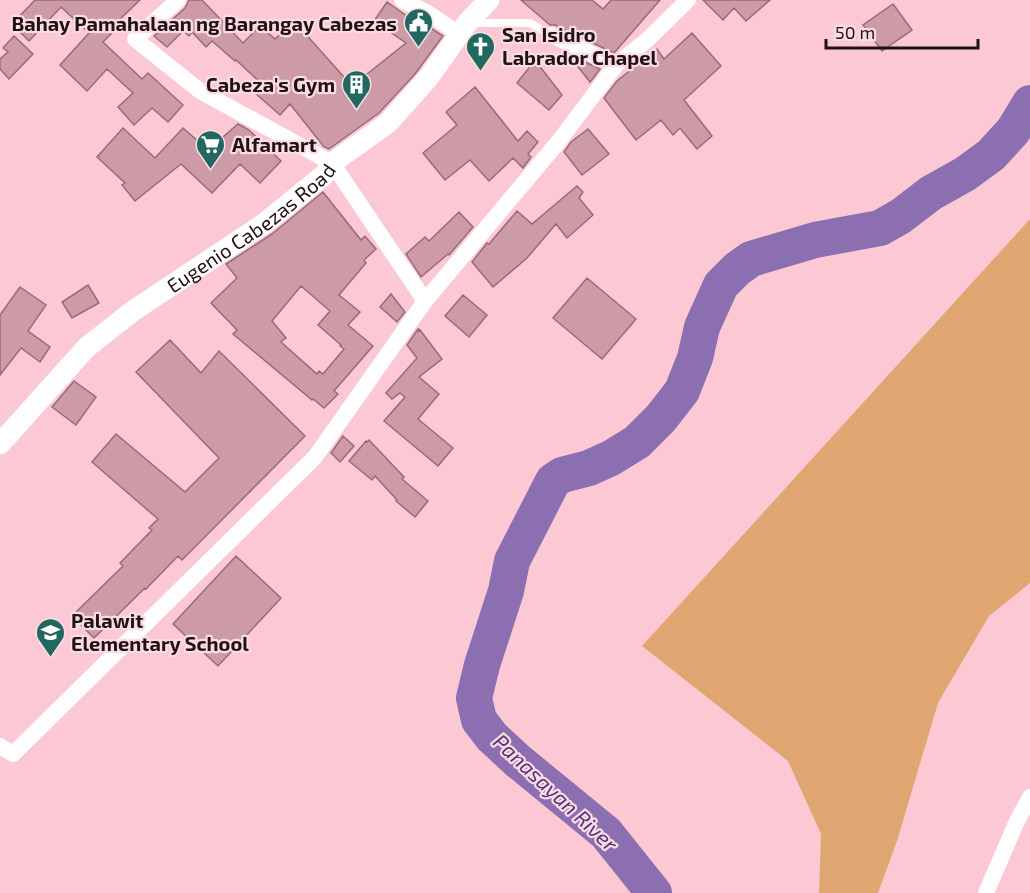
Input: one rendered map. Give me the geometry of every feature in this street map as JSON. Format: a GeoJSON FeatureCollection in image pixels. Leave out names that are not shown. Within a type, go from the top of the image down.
{"type":"FeatureCollection","features":[{"type":"Feature","properties":{"kind":"street"},"geometry":{"type":"LineString","coordinates":[[178,0],[135,39],[200,91],[332,163],[425,301]]}},
{"type":"Feature","properties":{"kind":"street"},"geometry":{"type":"LineString","coordinates":[[402,0],[464,28]]}},
{"type":"Feature","properties":{"kind":"street","name":"Eugenio Cabezas Road"},"geometry":{"type":"LineString","coordinates":[[0,444],[87,347],[133,311],[265,223],[324,176],[332,163],[388,123],[429,77],[464,28],[489,0]]}},
{"type":"Feature","properties":{"kind":"street"},"geometry":{"type":"LineString","coordinates":[[0,746],[12,754],[315,457],[425,301],[559,141],[616,65],[647,40],[688,0]]}},
{"type":"Feature","properties":{"kind":"street"},"geometry":{"type":"LineString","coordinates":[[550,34],[616,65]]}},
{"type":"Feature","properties":{"kind":"street"},"geometry":{"type":"LineString","coordinates":[[986,893],[1017,821],[1030,797]]}},
{"type":"Feature","properties":{"kind":"lane"},"geometry":{"type":"LineString","coordinates":[[464,28],[530,23],[550,34]]}},
{"type":"Feature","properties":{"kind":"shaded area"},"geometry":{"type":"Polygon","coordinates":[[[1030,219],[1030,583],[989,616],[938,703],[897,841],[878,893],[819,893],[821,834],[788,761],[642,646],[1030,219]]]}},
{"type":"Feature","properties":{"kind":"building"},"geometry":{"type":"Polygon","coordinates":[[[35,0],[140,0],[118,21],[121,24],[103,42],[142,79],[148,73],[183,105],[168,122],[152,108],[134,125],[118,107],[133,93],[107,69],[87,91],[60,65],[89,33],[61,7],[29,41],[12,24],[35,0]]]}},
{"type":"Feature","properties":{"kind":"building"},"geometry":{"type":"Polygon","coordinates":[[[189,0],[202,0],[243,43],[260,26],[275,39],[294,21],[352,86],[406,43],[374,21],[387,2],[421,26],[423,23],[443,36],[415,74],[379,113],[329,149],[324,147],[290,104],[280,115],[255,93],[262,84],[212,41],[206,47],[192,32],[189,36],[183,31],[167,47],[154,36],[185,8],[189,0]]]}},
{"type":"Feature","properties":{"kind":"building"},"geometry":{"type":"Polygon","coordinates":[[[521,0],[592,0],[603,9],[611,0],[660,0],[614,53],[555,25],[550,25],[521,0]]]}},
{"type":"Feature","properties":{"kind":"building"},"geometry":{"type":"Polygon","coordinates":[[[703,0],[770,0],[746,21],[734,8],[723,20],[703,0]]]}},
{"type":"Feature","properties":{"kind":"building"},"geometry":{"type":"Polygon","coordinates":[[[893,4],[912,30],[882,51],[863,25],[893,4]]]}},
{"type":"Feature","properties":{"kind":"building"},"geometry":{"type":"Polygon","coordinates":[[[692,33],[721,66],[684,100],[712,136],[697,149],[680,128],[673,135],[661,120],[636,140],[604,98],[617,81],[657,49],[664,59],[692,33]]]}},
{"type":"Feature","properties":{"kind":"building"},"geometry":{"type":"Polygon","coordinates":[[[14,36],[33,54],[9,79],[0,69],[0,59],[8,52],[3,48],[14,36]]]}},
{"type":"Feature","properties":{"kind":"building"},"geometry":{"type":"Polygon","coordinates":[[[568,54],[600,69],[590,82],[568,54]]]}},
{"type":"Feature","properties":{"kind":"building"},"geometry":{"type":"Polygon","coordinates":[[[532,64],[536,67],[538,64],[562,95],[549,110],[517,83],[532,64]]]}},
{"type":"Feature","properties":{"kind":"building"},"geometry":{"type":"Polygon","coordinates":[[[475,87],[518,141],[527,131],[538,142],[528,154],[531,157],[523,168],[513,158],[489,181],[470,160],[445,180],[423,153],[457,125],[446,112],[475,87]]]}},
{"type":"Feature","properties":{"kind":"building"},"geometry":{"type":"Polygon","coordinates":[[[238,124],[249,130],[281,161],[260,183],[240,164],[212,193],[181,164],[135,201],[122,185],[125,183],[97,157],[123,128],[155,158],[183,128],[208,150],[238,124]]]}},
{"type":"Feature","properties":{"kind":"building"},"geometry":{"type":"Polygon","coordinates":[[[588,129],[609,154],[582,175],[564,152],[571,142],[588,129]]]}},
{"type":"Feature","properties":{"kind":"building"},"geometry":{"type":"Polygon","coordinates":[[[577,186],[583,192],[579,198],[593,215],[567,238],[556,224],[527,258],[493,287],[472,262],[487,243],[489,244],[517,211],[532,224],[577,186]]]}},
{"type":"Feature","properties":{"kind":"building"},"geometry":{"type":"Polygon","coordinates":[[[323,192],[361,240],[365,236],[376,249],[364,260],[366,263],[339,295],[360,312],[348,325],[373,346],[334,391],[338,394],[324,408],[233,334],[237,330],[211,303],[237,278],[226,264],[272,234],[323,192]],[[301,286],[272,321],[286,338],[281,342],[317,374],[319,371],[323,374],[344,349],[318,325],[330,311],[301,286]]]}},
{"type":"Feature","properties":{"kind":"building"},"geometry":{"type":"Polygon","coordinates":[[[459,212],[473,227],[449,255],[421,277],[406,254],[425,237],[429,241],[459,212]]]}},
{"type":"Feature","properties":{"kind":"building"},"geometry":{"type":"Polygon","coordinates":[[[587,278],[636,319],[602,359],[553,318],[587,278]]]}},
{"type":"Feature","properties":{"kind":"building"},"geometry":{"type":"Polygon","coordinates":[[[88,285],[99,303],[72,318],[62,302],[88,285]]]}},
{"type":"Feature","properties":{"kind":"building"},"geometry":{"type":"Polygon","coordinates":[[[20,287],[46,305],[28,331],[50,347],[40,362],[21,348],[0,375],[0,315],[20,287]]]}},
{"type":"Feature","properties":{"kind":"building"},"geometry":{"type":"Polygon","coordinates":[[[391,294],[405,312],[397,322],[380,307],[391,294]]]}},
{"type":"Feature","properties":{"kind":"building"},"geometry":{"type":"Polygon","coordinates":[[[463,295],[487,315],[469,337],[445,316],[463,295]]]}},
{"type":"Feature","properties":{"kind":"building"},"geometry":{"type":"Polygon","coordinates":[[[418,329],[442,359],[419,377],[439,394],[418,419],[453,448],[438,466],[384,421],[405,397],[400,393],[392,399],[386,393],[417,358],[407,345],[418,329]]]}},
{"type":"Feature","properties":{"kind":"building"},"geometry":{"type":"Polygon","coordinates":[[[170,340],[201,373],[219,351],[305,436],[182,560],[178,556],[94,638],[72,616],[123,566],[120,563],[152,530],[149,528],[158,519],[92,462],[116,434],[185,492],[219,458],[136,372],[170,340]]]}},
{"type":"Feature","properties":{"kind":"building"},"geometry":{"type":"Polygon","coordinates":[[[74,381],[96,397],[76,425],[52,407],[74,381]]]}},
{"type":"Feature","properties":{"kind":"building"},"geometry":{"type":"Polygon","coordinates":[[[343,436],[354,446],[340,462],[331,453],[343,436]]]}},
{"type":"Feature","properties":{"kind":"building"},"geometry":{"type":"Polygon","coordinates":[[[369,440],[404,477],[402,479],[428,501],[415,517],[396,501],[375,476],[372,480],[349,461],[369,440]]]}},
{"type":"Feature","properties":{"kind":"building"},"geometry":{"type":"Polygon","coordinates":[[[236,556],[281,598],[218,666],[173,624],[236,556]]]}},
{"type":"Feature","properties":{"kind":"waterway","name":"Panasayan River"},"geometry":{"type":"LineString","coordinates":[[654,893],[606,833],[518,761],[492,737],[479,720],[474,698],[506,591],[512,561],[553,481],[562,475],[589,468],[611,458],[637,442],[661,418],[682,391],[695,358],[702,327],[721,285],[737,269],[751,259],[815,240],[880,228],[991,155],[1013,131],[1030,103]]}},
{"type":"Feature","properties":{"kind":"place","name":"Bahay Pamahalaan ng Barangay Cabezas"},"geometry":{"type":"Point","coordinates":[418,48]}},
{"type":"Feature","properties":{"kind":"place","name":"San Isidro Labrador Chapel"},"geometry":{"type":"Point","coordinates":[481,72]}},
{"type":"Feature","properties":{"kind":"place","name":"Cabeza's Gym"},"geometry":{"type":"Point","coordinates":[356,110]}},
{"type":"Feature","properties":{"kind":"place","name":"Alfamart"},"geometry":{"type":"Point","coordinates":[211,170]}},
{"type":"Feature","properties":{"kind":"place","name":"Palawit Elementary School"},"geometry":{"type":"Point","coordinates":[50,658]}}]}
